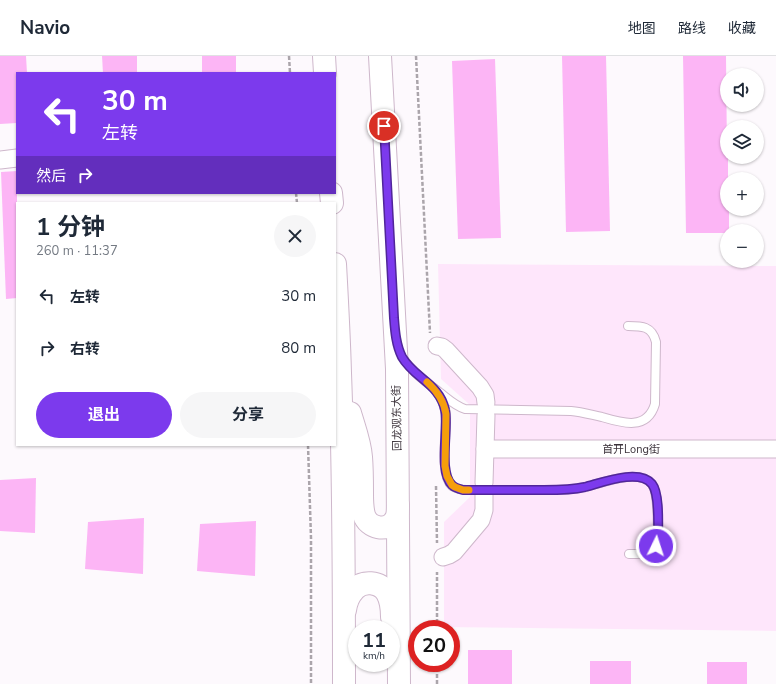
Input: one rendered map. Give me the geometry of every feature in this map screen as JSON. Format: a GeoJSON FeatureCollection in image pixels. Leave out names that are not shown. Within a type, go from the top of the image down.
{"type":"FeatureCollection","features":[{"type":"Feature","properties":{"kind":"main road"},"geometry":{"type":"LineString","coordinates":[[324,56],[325,72]]}},
{"type":"Feature","properties":{"kind":"main road","name":"回龙观东大街"},"geometry":{"type":"LineString","coordinates":[[380,56],[397,369],[399,684]]}},
{"type":"Feature","properties":{"kind":"main road"},"geometry":{"type":"LineString","coordinates":[[336,285],[343,459],[344,684]]}},
{"type":"Feature","properties":{"kind":"main road"},"geometry":{"type":"LineString","coordinates":[[340,370],[344,394],[361,454],[362,508],[364,517],[372,526],[389,526],[395,521],[398,514],[398,505]]}},
{"type":"Feature","properties":{"kind":"main road"},"geometry":{"type":"LineString","coordinates":[[344,620],[348,599],[356,587],[364,584],[377,584],[384,589],[388,596],[391,608],[392,663],[396,684]]}},
{"type":"Feature","properties":{"kind":"street"},"geometry":{"type":"LineString","coordinates":[[0,160],[16,158]]}},
{"type":"Feature","properties":{"kind":"street"},"geometry":{"type":"LineString","coordinates":[[437,346],[446,350],[480,387],[484,395],[486,409],[484,510],[480,520],[454,552],[443,557]]}},
{"type":"Feature","properties":{"kind":"street","name":"首开Long街"},"geometry":{"type":"LineString","coordinates":[[485,449],[776,449]]}},
{"type":"Feature","properties":{"kind":"lane"},"geometry":{"type":"LineString","coordinates":[[394,318],[396,336],[402,357],[413,371],[454,404],[465,409],[571,411],[626,423],[639,422],[649,416],[655,404],[655,336],[652,331],[646,328],[640,326],[628,326]]}},
{"type":"Feature","properties":{"kind":"lane"},"geometry":{"type":"LineString","coordinates":[[433,387],[439,395],[446,414],[445,471],[452,485],[459,489],[565,490],[632,476],[646,479],[651,483],[657,496],[658,540],[653,551],[646,554],[629,554]]}},
{"type":"Feature","properties":{"kind":"path"},"geometry":{"type":"LineString","coordinates":[[289,56],[290,72]]}},
{"type":"Feature","properties":{"kind":"path"},"geometry":{"type":"LineString","coordinates":[[308,446],[311,538],[311,684]]}},
{"type":"Feature","properties":{"kind":"path"},"geometry":{"type":"LineString","coordinates":[[437,672],[437,684]]}},
{"type":"Feature","properties":{"kind":"shaded area"},"geometry":{"type":"Polygon","coordinates":[[[438,264],[720,266],[720,268],[764,268],[764,266],[776,266],[776,631],[460,627],[460,620],[444,620],[444,522],[470,497],[470,405],[441,379],[438,264]]]}},
{"type":"Feature","properties":{"kind":"building"},"geometry":{"type":"Polygon","coordinates":[[[0,56],[26,56],[27,72],[16,72],[16,123],[0,124],[0,56]]]}},
{"type":"Feature","properties":{"kind":"building"},"geometry":{"type":"Polygon","coordinates":[[[102,56],[137,56],[137,72],[103,72],[102,56]]]}},
{"type":"Feature","properties":{"kind":"building"},"geometry":{"type":"Polygon","coordinates":[[[202,56],[236,56],[236,72],[202,72],[202,56]]]}},
{"type":"Feature","properties":{"kind":"building"},"geometry":{"type":"Polygon","coordinates":[[[562,56],[606,56],[610,231],[566,232],[562,56]]]}},
{"type":"Feature","properties":{"kind":"building"},"geometry":{"type":"Polygon","coordinates":[[[683,56],[726,56],[726,68],[720,68],[720,112],[727,112],[727,120],[720,120],[720,164],[728,164],[728,172],[720,172],[720,216],[729,216],[729,224],[720,224],[720,233],[686,233],[683,56]]]}},
{"type":"Feature","properties":{"kind":"building"},"geometry":{"type":"Polygon","coordinates":[[[495,59],[501,238],[458,239],[452,61],[495,59]]]}},
{"type":"Feature","properties":{"kind":"building"},"geometry":{"type":"Polygon","coordinates":[[[16,171],[17,194],[16,298],[6,299],[1,172],[16,171]]]}},
{"type":"Feature","properties":{"kind":"building"},"geometry":{"type":"Polygon","coordinates":[[[36,478],[35,533],[0,531],[0,480],[36,478]]]}},
{"type":"Feature","properties":{"kind":"building"},"geometry":{"type":"Polygon","coordinates":[[[144,518],[143,574],[85,569],[88,522],[144,518]]]}},
{"type":"Feature","properties":{"kind":"building"},"geometry":{"type":"Polygon","coordinates":[[[256,521],[255,576],[197,571],[200,524],[256,521]]]}},
{"type":"Feature","properties":{"kind":"building"},"geometry":{"type":"Polygon","coordinates":[[[468,650],[512,650],[512,684],[468,684],[468,650]]]}},
{"type":"Feature","properties":{"kind":"building"},"geometry":{"type":"Polygon","coordinates":[[[590,661],[631,661],[631,684],[590,684],[590,661]]]}},
{"type":"Feature","properties":{"kind":"building"},"geometry":{"type":"Polygon","coordinates":[[[707,662],[747,662],[747,684],[707,684],[707,662]]]}},
{"type":"Feature","properties":{"kind":"slow traffic"},"geometry":{"type":"LineString","coordinates":[[427,382],[437,392],[446,411],[445,471],[452,485],[459,489],[469,490]]}},
{"type":"Feature","properties":{"kind":"route"},"geometry":{"type":"LineString","coordinates":[[384,126],[396,336],[402,357],[413,371],[437,392],[445,408],[445,471],[449,481],[455,487],[463,490],[565,490],[624,477],[632,476],[646,479],[655,489],[657,496],[658,540],[656,546]]}}]}
